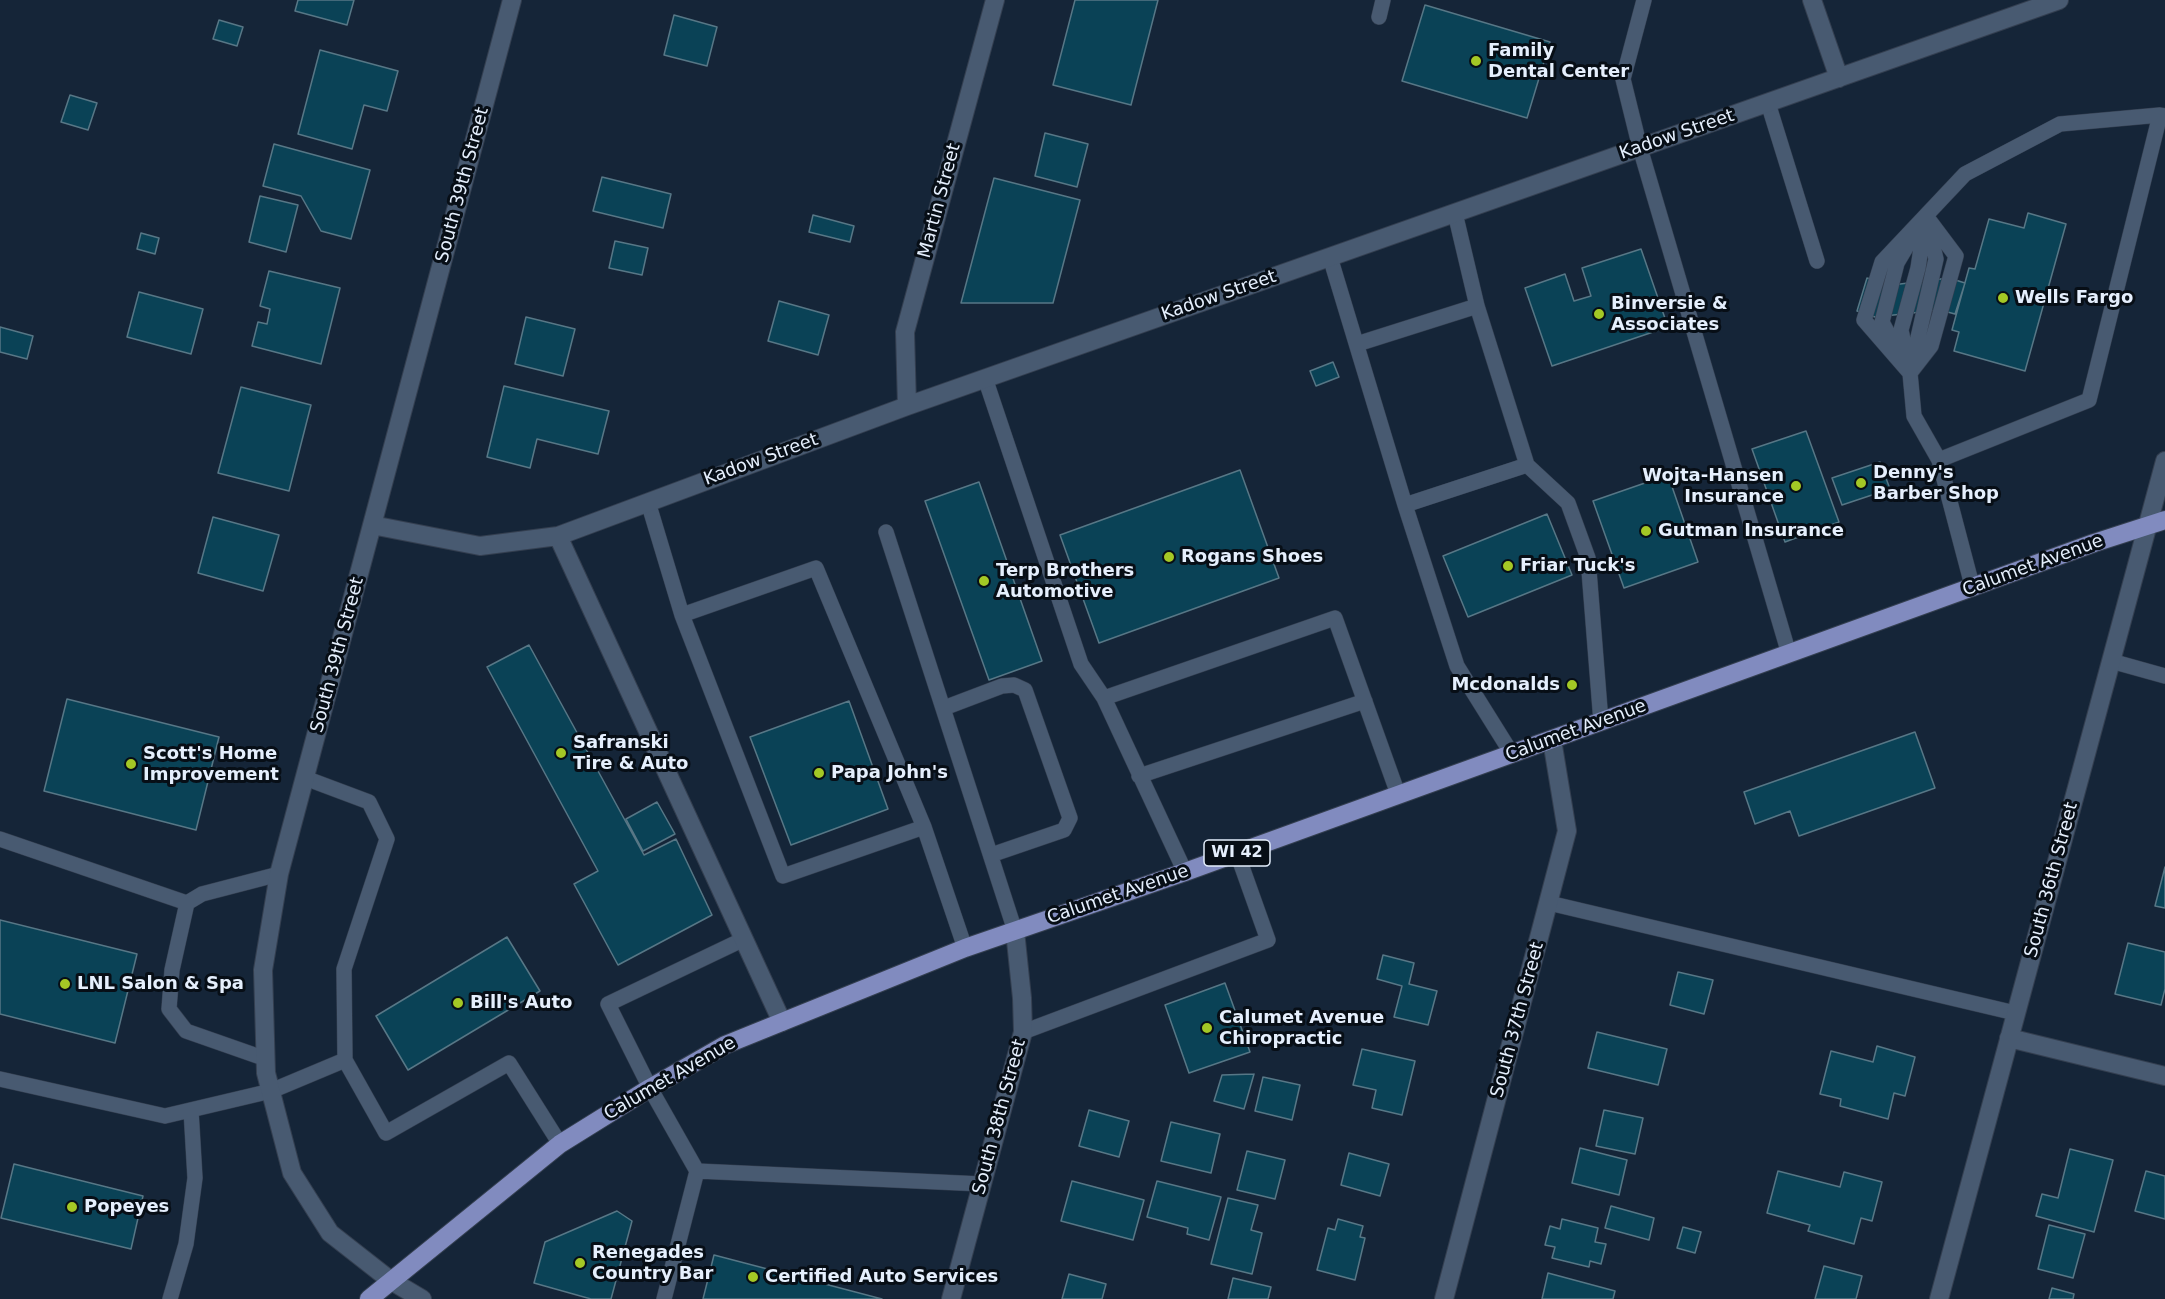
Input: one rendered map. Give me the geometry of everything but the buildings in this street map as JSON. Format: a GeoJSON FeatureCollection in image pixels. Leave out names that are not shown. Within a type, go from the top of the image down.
{"type":"FeatureCollection","features":[{"type":"Feature","properties":{"kind":"main road","name":"Calumet Avenue"},"geometry":{"type":"LineString","coordinates":[[369,1299],[561,1144],[650,1088],[725,1045],[966,948],[1185,872],[1973,589],[2094,543],[2165,520]]}},
{"type":"Feature","properties":{"kind":"street","name":"South 39th Street"},"geometry":{"type":"LineString","coordinates":[[422,1299],[390,1280],[330,1233],[292,1173],[266,1073],[263,970],[279,874],[512,0]]}},
{"type":"Feature","properties":{"kind":"street","name":"Martin Street"},"geometry":{"type":"LineString","coordinates":[[907,406],[905,332],[995,0]]}},
{"type":"Feature","properties":{"kind":"street"},"geometry":{"type":"LineString","coordinates":[[1812,0],[1839,78]]}},
{"type":"Feature","properties":{"kind":"street","name":"Kadow Street"},"geometry":{"type":"LineString","coordinates":[[372,525],[480,546],[558,536],[985,378],[2059,0]]}},
{"type":"Feature","properties":{"kind":"street","name":"South 36th Street"},"geometry":{"type":"LineString","coordinates":[[1939,1299],[2165,461]]}},
{"type":"Feature","properties":{"kind":"street"},"geometry":{"type":"LineString","coordinates":[[558,536],[782,1022]]}},
{"type":"Feature","properties":{"kind":"street","name":"South 37th Street"},"geometry":{"type":"LineString","coordinates":[[1444,1299],[1568,831],[1552,740]]}},
{"type":"Feature","properties":{"kind":"street","name":"South 38th Street"},"geometry":{"type":"LineString","coordinates":[[951,1299],[1023,1032],[1015,931]]}},
{"type":"Feature","properties":{"kind":"street"},"geometry":{"type":"LineString","coordinates":[[2009,1038],[2165,1076]]}},
{"type":"Feature","properties":{"kind":"lane"},"geometry":{"type":"LineString","coordinates":[[1379,17],[1383,0]]}},
{"type":"Feature","properties":{"kind":"lane"},"geometry":{"type":"LineString","coordinates":[[1644,0],[1623,80],[1640,148],[1789,654]]}},
{"type":"Feature","properties":{"kind":"lane"},"geometry":{"type":"LineString","coordinates":[[1768,103],[1817,261]]}},
{"type":"Feature","properties":{"kind":"lane"},"geometry":{"type":"LineString","coordinates":[[1910,373],[1864,320],[1882,261],[1965,174],[2060,124],[2162,116],[2089,400],[1939,460]]}},
{"type":"Feature","properties":{"kind":"lane"},"geometry":{"type":"LineString","coordinates":[[1455,213],[1477,306],[1527,465],[1568,503],[1588,558],[1601,722]]}},
{"type":"Feature","properties":{"kind":"lane"},"geometry":{"type":"LineString","coordinates":[[1926,216],[1918,268],[1901,330],[1910,373],[1914,416],[1939,460],[1973,589]]}},
{"type":"Feature","properties":{"kind":"lane"},"geometry":{"type":"LineString","coordinates":[[1910,373],[1931,346],[1956,256],[1926,216]]}},
{"type":"Feature","properties":{"kind":"lane"},"geometry":{"type":"LineString","coordinates":[[1330,257],[1457,666],[1512,754]]}},
{"type":"Feature","properties":{"kind":"lane"},"geometry":{"type":"LineString","coordinates":[[1357,344],[1477,306]]}},
{"type":"Feature","properties":{"kind":"lane"},"geometry":{"type":"LineString","coordinates":[[985,378],[1081,664],[1104,698],[1185,872]]}},
{"type":"Feature","properties":{"kind":"lane"},"geometry":{"type":"LineString","coordinates":[[1405,504],[1527,465]]}},
{"type":"Feature","properties":{"kind":"lane"},"geometry":{"type":"LineString","coordinates":[[648,502],[682,615],[783,876],[924,826]]}},
{"type":"Feature","properties":{"kind":"lane"},"geometry":{"type":"LineString","coordinates":[[886,532],[1015,931]]}},
{"type":"Feature","properties":{"kind":"lane"},"geometry":{"type":"LineString","coordinates":[[682,615],[816,568],[924,826],[966,948]]}},
{"type":"Feature","properties":{"kind":"lane"},"geometry":{"type":"LineString","coordinates":[[1104,698],[1335,618],[1398,794]]}},
{"type":"Feature","properties":{"kind":"lane"},"geometry":{"type":"LineString","coordinates":[[2111,661],[2165,676]]}},
{"type":"Feature","properties":{"kind":"lane"},"geometry":{"type":"LineString","coordinates":[[944,708],[1002,686],[1014,685],[1025,690],[1070,818],[1064,830],[991,855]]}},
{"type":"Feature","properties":{"kind":"lane"},"geometry":{"type":"LineString","coordinates":[[1139,776],[1365,701]]}},
{"type":"Feature","properties":{"kind":"lane"},"geometry":{"type":"LineString","coordinates":[[305,778],[369,802],[387,839],[344,969],[345,1060],[386,1133],[509,1063],[561,1144]]}},
{"type":"Feature","properties":{"kind":"lane"},"geometry":{"type":"LineString","coordinates":[[0,839],[187,903]]}},
{"type":"Feature","properties":{"kind":"lane"},"geometry":{"type":"LineString","coordinates":[[1023,1032],[1268,940],[1236,853]]}},
{"type":"Feature","properties":{"kind":"lane"},"geometry":{"type":"LineString","coordinates":[[266,1059],[186,1031],[169,1009],[172,970],[187,903],[202,894],[279,874]]}},
{"type":"Feature","properties":{"kind":"lane"},"geometry":{"type":"LineString","coordinates":[[1549,903],[2015,1013]]}},
{"type":"Feature","properties":{"kind":"lane"},"geometry":{"type":"LineString","coordinates":[[664,1299],[696,1172],[608,1004],[744,939]]}},
{"type":"Feature","properties":{"kind":"lane"},"geometry":{"type":"LineString","coordinates":[[0,1079],[165,1116],[272,1091],[345,1060]]}},
{"type":"Feature","properties":{"kind":"lane"},"geometry":{"type":"LineString","coordinates":[[170,1299],[186,1244],[195,1178],[191,1110]]}},
{"type":"Feature","properties":{"kind":"lane"},"geometry":{"type":"LineString","coordinates":[[696,1172],[982,1184]]}},
{"type":"Feature","properties":{"kind":"place","name":"Family Dental Center"},"geometry":{"type":"Point","coordinates":[1476,61]}},
{"type":"Feature","properties":{"kind":"place","name":"Wells Fargo"},"geometry":{"type":"Point","coordinates":[2003,298]}},
{"type":"Feature","properties":{"kind":"place","name":"Binversie & Associates"},"geometry":{"type":"Point","coordinates":[1599,314]}},
{"type":"Feature","properties":{"kind":"place","name":"Denny's Barber Shop"},"geometry":{"type":"Point","coordinates":[1861,483]}},
{"type":"Feature","properties":{"kind":"place","name":"Wojta-Hansen Insurance"},"geometry":{"type":"Point","coordinates":[1796,486]}},
{"type":"Feature","properties":{"kind":"place","name":"Gutman Insurance"},"geometry":{"type":"Point","coordinates":[1646,531]}},
{"type":"Feature","properties":{"kind":"place","name":"Rogans Shoes"},"geometry":{"type":"Point","coordinates":[1169,557]}},
{"type":"Feature","properties":{"kind":"place","name":"Friar Tuck's"},"geometry":{"type":"Point","coordinates":[1508,566]}},
{"type":"Feature","properties":{"kind":"place","name":"Terp Brothers Automotive"},"geometry":{"type":"Point","coordinates":[984,581]}},
{"type":"Feature","properties":{"kind":"place","name":"Mcdonalds"},"geometry":{"type":"Point","coordinates":[1572,685]}},
{"type":"Feature","properties":{"kind":"place","name":"Safranski Tire & Auto"},"geometry":{"type":"Point","coordinates":[561,753]}},
{"type":"Feature","properties":{"kind":"place","name":"Scott's Home Improvement"},"geometry":{"type":"Point","coordinates":[131,764]}},
{"type":"Feature","properties":{"kind":"place","name":"Papa John's"},"geometry":{"type":"Point","coordinates":[819,773]}},
{"type":"Feature","properties":{"kind":"place","name":"LNL Salon & Spa"},"geometry":{"type":"Point","coordinates":[65,984]}},
{"type":"Feature","properties":{"kind":"place","name":"Bill's Auto"},"geometry":{"type":"Point","coordinates":[458,1003]}},
{"type":"Feature","properties":{"kind":"place","name":"Calumet Avenue Chiropractic"},"geometry":{"type":"Point","coordinates":[1207,1028]}},
{"type":"Feature","properties":{"kind":"place","name":"Popeyes"},"geometry":{"type":"Point","coordinates":[72,1207]}},
{"type":"Feature","properties":{"kind":"place","name":"Renegades Country Bar"},"geometry":{"type":"Point","coordinates":[580,1263]}},
{"type":"Feature","properties":{"kind":"place","name":"Certified Auto Services"},"geometry":{"type":"Point","coordinates":[753,1277]}}]}
